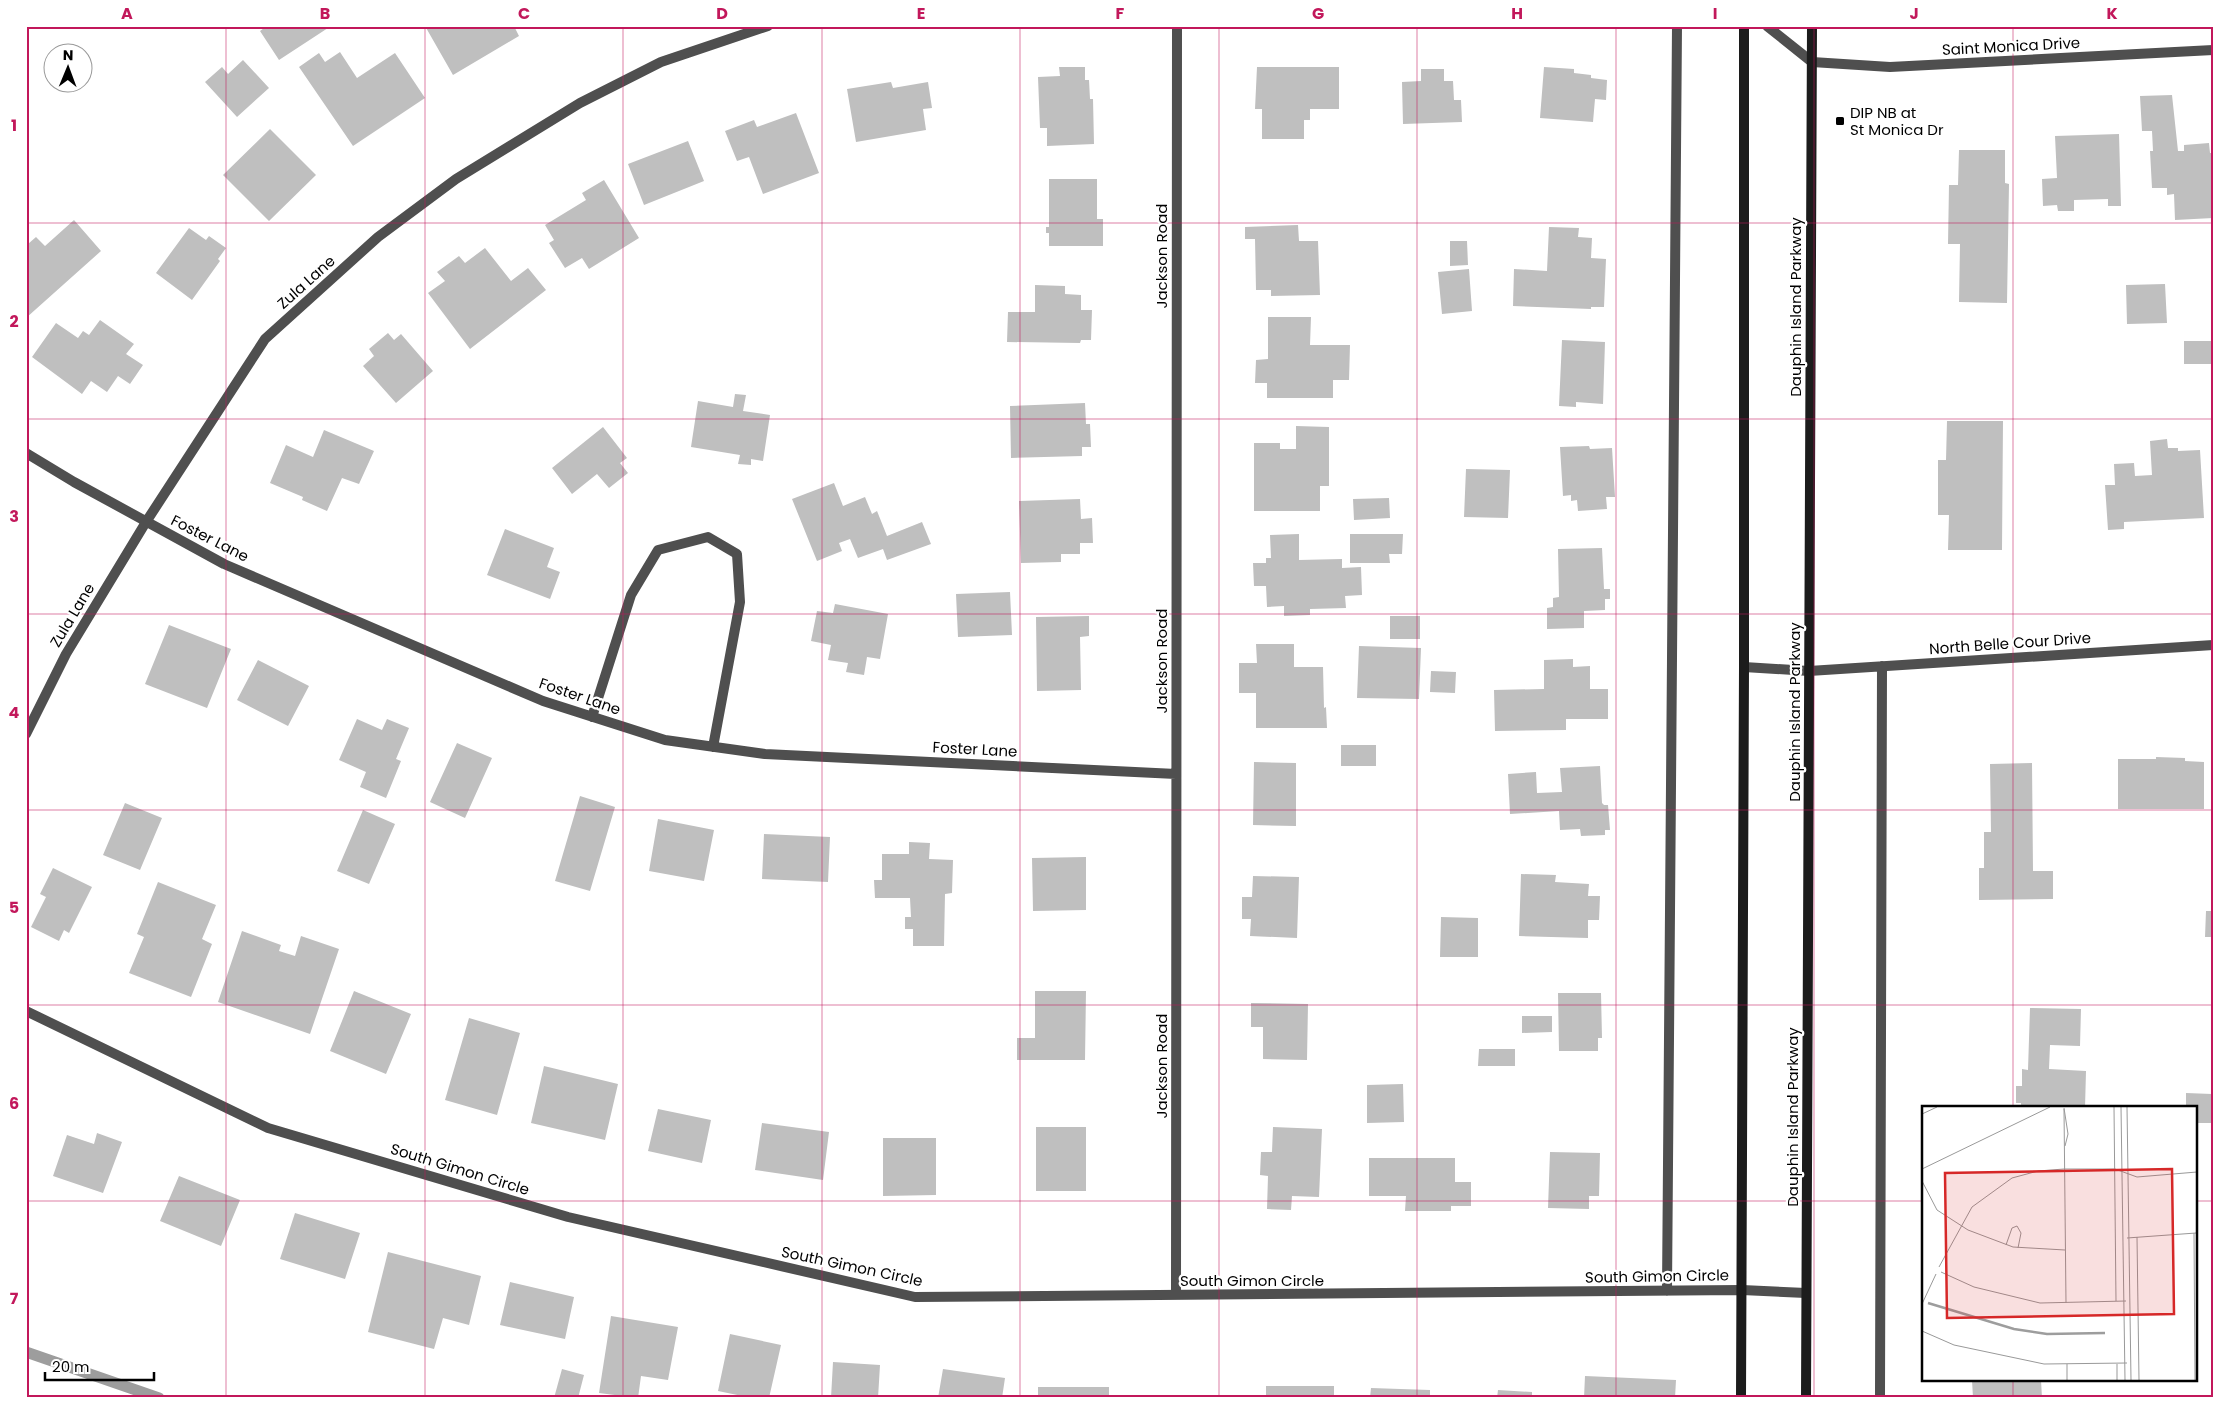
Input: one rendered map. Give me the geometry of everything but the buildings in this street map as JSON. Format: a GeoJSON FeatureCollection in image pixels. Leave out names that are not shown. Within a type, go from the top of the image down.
{"type":"FeatureCollection","features":[{"type":"Feature","properties":{"kind":"main road"},"geometry":{"type":"LineString","coordinates":[[1742,1398],[1744,26]]}},
{"type":"Feature","properties":{"kind":"main road","name":"Dauphin Island Parkway"},"geometry":{"type":"LineString","coordinates":[[1806,1398],[1812,26]]}},
{"type":"Feature","properties":{"kind":"street","name":"Zula Lane"},"geometry":{"type":"LineString","coordinates":[[26,734],[66,654],[146,522],[265,339],[378,237],[456,179],[580,103],[661,62],[768,26]]}},
{"type":"Feature","properties":{"kind":"street","name":"Jackson Road"},"geometry":{"type":"LineString","coordinates":[[1176,1296],[1177,26]]}},
{"type":"Feature","properties":{"kind":"street"},"geometry":{"type":"LineString","coordinates":[[1667,1291],[1677,26]]}},
{"type":"Feature","properties":{"kind":"street"},"geometry":{"type":"LineString","coordinates":[[1767,26],[1812,62]]}},
{"type":"Feature","properties":{"kind":"street","name":"Saint Monica Drive"},"geometry":{"type":"LineString","coordinates":[[1812,62],[1890,67],[2213,50]]}},
{"type":"Feature","properties":{"kind":"street","name":"Foster Lane"},"geometry":{"type":"LineString","coordinates":[[26,453],[74,482],[224,564],[543,701],[665,740],[765,754],[1176,774]]}},
{"type":"Feature","properties":{"kind":"street"},"geometry":{"type":"LineString","coordinates":[[592,717],[631,595],[658,550],[708,537],[737,554],[740,602],[713,747]]}},
{"type":"Feature","properties":{"kind":"street","name":"North Belle Cour Drive"},"geometry":{"type":"LineString","coordinates":[[1744,667],[1809,671],[2213,645]]}},
{"type":"Feature","properties":{"kind":"street"},"geometry":{"type":"LineString","coordinates":[[1880,1398],[1882,666]]}},
{"type":"Feature","properties":{"kind":"street","name":"South Gimon Circle"},"geometry":{"type":"LineString","coordinates":[[26,1010],[268,1128],[568,1217],[915,1297],[1742,1290],[1806,1293]]}},
{"type":"Feature","properties":{"kind":"waterway"},"geometry":{"type":"LineString","coordinates":[[26,1352],[159,1398]]}},
{"type":"Feature","properties":{"kind":"place","name":"DIP NB at St Monica Dr"},"geometry":{"type":"Point","coordinates":[1840,121]}}]}
